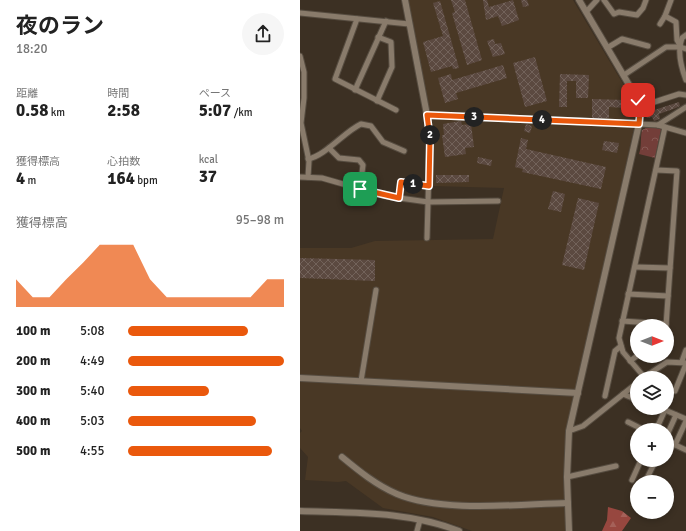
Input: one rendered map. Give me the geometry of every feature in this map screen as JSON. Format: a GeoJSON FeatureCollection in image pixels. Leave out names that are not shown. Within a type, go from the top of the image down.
{"type":"FeatureCollection","features":[{"type":"Feature","properties":{"kind":"street"},"geometry":{"type":"LineString","coordinates":[[404,0],[427,115],[430,138],[427,238]]}},
{"type":"Feature","properties":{"kind":"street"},"geometry":{"type":"LineString","coordinates":[[569,531],[567,477],[569,431],[639,124],[640,107],[638,100],[579,0]]}},
{"type":"Feature","properties":{"kind":"street"},"geometry":{"type":"LineString","coordinates":[[586,12],[597,0]]}},
{"type":"Feature","properties":{"kind":"street"},"geometry":{"type":"LineString","coordinates":[[604,0],[614,14],[619,12],[637,15],[643,8],[646,0]]}},
{"type":"Feature","properties":{"kind":"street"},"geometry":{"type":"LineString","coordinates":[[660,24],[665,16],[671,0]]}},
{"type":"Feature","properties":{"kind":"street"},"geometry":{"type":"LineString","coordinates":[[300,13],[409,24]]}},
{"type":"Feature","properties":{"kind":"street"},"geometry":{"type":"LineString","coordinates":[[665,16],[676,22],[677,40],[683,48]]}},
{"type":"Feature","properties":{"kind":"street"},"geometry":{"type":"LineString","coordinates":[[357,18],[335,79],[396,110]]}},
{"type":"Feature","properties":{"kind":"street"},"geometry":{"type":"LineString","coordinates":[[356,90],[386,21]]}},
{"type":"Feature","properties":{"kind":"street"},"geometry":{"type":"LineString","coordinates":[[686,35],[682,38],[683,48],[681,67],[686,80]]}},
{"type":"Feature","properties":{"kind":"street"},"geometry":{"type":"LineString","coordinates":[[378,37],[391,42],[392,67],[378,101]]}},
{"type":"Feature","properties":{"kind":"street"},"geometry":{"type":"LineString","coordinates":[[607,48],[622,39],[648,46]]}},
{"type":"Feature","properties":{"kind":"street"},"geometry":{"type":"LineString","coordinates":[[624,76],[666,47],[683,48]]}},
{"type":"Feature","properties":{"kind":"street"},"geometry":{"type":"LineString","coordinates":[[300,56],[304,72],[301,123],[303,146],[308,159],[308,177]]}},
{"type":"Feature","properties":{"kind":"street"},"geometry":{"type":"LineString","coordinates":[[640,107],[679,94],[686,95]]}},
{"type":"Feature","properties":{"kind":"street"},"geometry":{"type":"LineString","coordinates":[[658,125],[686,107]]}},
{"type":"Feature","properties":{"kind":"street"},"geometry":{"type":"LineString","coordinates":[[427,115],[658,125],[683,132],[686,128]]}},
{"type":"Feature","properties":{"kind":"street"},"geometry":{"type":"LineString","coordinates":[[308,159],[314,158],[329,148],[335,141],[361,124],[371,126],[383,142],[404,151]]}},
{"type":"Feature","properties":{"kind":"street"},"geometry":{"type":"LineString","coordinates":[[630,361],[621,346],[619,338],[666,127]]}},
{"type":"Feature","properties":{"kind":"street"},"geometry":{"type":"LineString","coordinates":[[329,148],[339,158],[359,160],[361,162],[363,165],[360,189]]}},
{"type":"Feature","properties":{"kind":"street"},"geometry":{"type":"LineString","coordinates":[[656,170],[677,171],[666,319]]}},
{"type":"Feature","properties":{"kind":"street"},"geometry":{"type":"LineString","coordinates":[[300,177],[322,178],[399,198],[428,202],[498,201]]}},
{"type":"Feature","properties":{"kind":"street"},"geometry":{"type":"LineString","coordinates":[[399,198],[401,182],[429,186]]}},
{"type":"Feature","properties":{"kind":"street"},"geometry":{"type":"LineString","coordinates":[[635,267],[670,268]]}},
{"type":"Feature","properties":{"kind":"street"},"geometry":{"type":"LineString","coordinates":[[361,381],[376,290]]}},
{"type":"Feature","properties":{"kind":"street"},"geometry":{"type":"LineString","coordinates":[[628,294],[668,296]]}},
{"type":"Feature","properties":{"kind":"street"},"geometry":{"type":"LineString","coordinates":[[622,321],[630,322]]}},
{"type":"Feature","properties":{"kind":"street"},"geometry":{"type":"LineString","coordinates":[[605,396],[615,351],[621,346]]}},
{"type":"Feature","properties":{"kind":"street"},"geometry":{"type":"LineString","coordinates":[[674,391],[685,363],[686,350]]}},
{"type":"Feature","properties":{"kind":"street"},"geometry":{"type":"LineString","coordinates":[[654,371],[667,362],[685,363]]}},
{"type":"Feature","properties":{"kind":"street"},"geometry":{"type":"LineString","coordinates":[[632,363],[638,371]]}},
{"type":"Feature","properties":{"kind":"street"},"geometry":{"type":"LineString","coordinates":[[300,378],[578,392]]}},
{"type":"Feature","properties":{"kind":"street"},"geometry":{"type":"LineString","coordinates":[[569,431],[583,426],[630,388]]}},
{"type":"Feature","properties":{"kind":"street"},"geometry":{"type":"LineString","coordinates":[[623,394],[630,397]]}},
{"type":"Feature","properties":{"kind":"street"},"geometry":{"type":"LineString","coordinates":[[659,423],[665,410],[686,420],[675,445],[686,450]]}},
{"type":"Feature","properties":{"kind":"street"},"geometry":{"type":"LineString","coordinates":[[672,423],[676,415]]}},
{"type":"Feature","properties":{"kind":"street"},"geometry":{"type":"LineString","coordinates":[[342,456],[365,477],[397,494],[414,499],[460,506],[568,503]]}},
{"type":"Feature","properties":{"kind":"street"},"geometry":{"type":"LineString","coordinates":[[567,477],[616,466]]}},
{"type":"Feature","properties":{"kind":"street"},"geometry":{"type":"LineString","coordinates":[[300,511],[391,515],[420,520],[459,531]]}},
{"type":"Feature","properties":{"kind":"street"},"geometry":{"type":"LineString","coordinates":[[417,531],[420,520]]}},
{"type":"Feature","properties":{"kind":"shaded area"},"geometry":{"type":"Polygon","coordinates":[[[407,0],[573,0],[635,104],[636,110],[633,132],[566,433],[565,531],[472,531],[433,517],[383,508],[346,481],[305,480],[308,457],[300,448],[300,433],[302,431],[300,428],[300,248],[351,248],[375,241],[493,239],[504,188],[432,186],[432,139],[407,0]]]}},
{"type":"Feature","properties":{"kind":"green space"},"geometry":{"type":"Polygon","coordinates":[[[648,127],[660,128],[661,130],[655,158],[639,154],[642,130],[648,127]]]}},
{"type":"Feature","properties":{"kind":"green space"},"geometry":{"type":"Polygon","coordinates":[[[608,507],[622,511],[630,519],[622,531],[602,531],[607,520],[608,507]]]}},
{"type":"Feature","properties":{"kind":"building"},"geometry":{"type":"Polygon","coordinates":[[[451,0],[465,0],[482,60],[467,65],[452,13],[455,12],[451,0]]]}},
{"type":"Feature","properties":{"kind":"building"},"geometry":{"type":"Polygon","coordinates":[[[483,0],[487,0],[489,7],[513,0],[519,20],[502,26],[498,16],[486,20],[483,0]]]}},
{"type":"Feature","properties":{"kind":"building"},"geometry":{"type":"Polygon","coordinates":[[[521,0],[527,0],[529,6],[523,7],[521,0]]]}},
{"type":"Feature","properties":{"kind":"building"},"geometry":{"type":"Polygon","coordinates":[[[440,1],[459,68],[453,69],[452,66],[431,72],[423,42],[443,36],[433,3],[440,1]]]}},
{"type":"Feature","properties":{"kind":"building"},"geometry":{"type":"Polygon","coordinates":[[[494,39],[495,44],[501,43],[505,54],[493,57],[487,41],[494,39]]]}},
{"type":"Feature","properties":{"kind":"building"},"geometry":{"type":"Polygon","coordinates":[[[535,57],[547,101],[525,107],[513,63],[535,57]]]}},
{"type":"Feature","properties":{"kind":"building"},"geometry":{"type":"Polygon","coordinates":[[[503,65],[507,78],[456,93],[458,99],[445,103],[438,78],[451,74],[452,80],[503,65]]]}},
{"type":"Feature","properties":{"kind":"building"},"geometry":{"type":"Polygon","coordinates":[[[560,74],[589,75],[588,98],[576,98],[576,81],[567,81],[567,107],[559,107],[560,74]]]}},
{"type":"Feature","properties":{"kind":"building"},"geometry":{"type":"Polygon","coordinates":[[[592,99],[625,100],[625,108],[609,107],[609,118],[592,118],[592,99]]]}},
{"type":"Feature","properties":{"kind":"building"},"geometry":{"type":"Polygon","coordinates":[[[679,102],[680,106],[659,114],[660,119],[654,121],[652,117],[647,118],[645,113],[679,102]]]}},
{"type":"Feature","properties":{"kind":"building"},"geometry":{"type":"Polygon","coordinates":[[[461,121],[462,125],[471,124],[474,147],[465,148],[466,154],[445,157],[442,135],[444,135],[443,124],[461,121]]]}},
{"type":"Feature","properties":{"kind":"building"},"geometry":{"type":"Polygon","coordinates":[[[526,124],[532,126],[530,133],[524,131],[526,124]]]}},
{"type":"Feature","properties":{"kind":"building"},"geometry":{"type":"Polygon","coordinates":[[[521,138],[528,140],[526,149],[606,167],[601,189],[522,172],[523,169],[515,167],[521,138]]]}},
{"type":"Feature","properties":{"kind":"building"},"geometry":{"type":"Polygon","coordinates":[[[604,141],[619,143],[617,153],[602,150],[604,141]]]}},
{"type":"Feature","properties":{"kind":"building"},"geometry":{"type":"Polygon","coordinates":[[[478,157],[492,160],[491,166],[477,163],[478,157]]]}},
{"type":"Feature","properties":{"kind":"building"},"geometry":{"type":"Polygon","coordinates":[[[436,175],[469,175],[469,182],[436,183],[436,175]]]}},
{"type":"Feature","properties":{"kind":"building"},"geometry":{"type":"Polygon","coordinates":[[[553,191],[565,194],[561,212],[548,209],[553,191]]]}},
{"type":"Feature","properties":{"kind":"building"},"geometry":{"type":"Polygon","coordinates":[[[578,198],[599,203],[584,270],[562,265],[578,198]]]}},
{"type":"Feature","properties":{"kind":"building"},"geometry":{"type":"Polygon","coordinates":[[[300,258],[375,260],[375,281],[300,278],[300,258]]]}},
{"type":"Feature","properties":{"kind":"route"},"geometry":{"type":"LineString","coordinates":[[360,189],[399,198],[401,182],[429,186],[430,138],[427,115],[639,124],[640,112],[638,100]]}}]}
